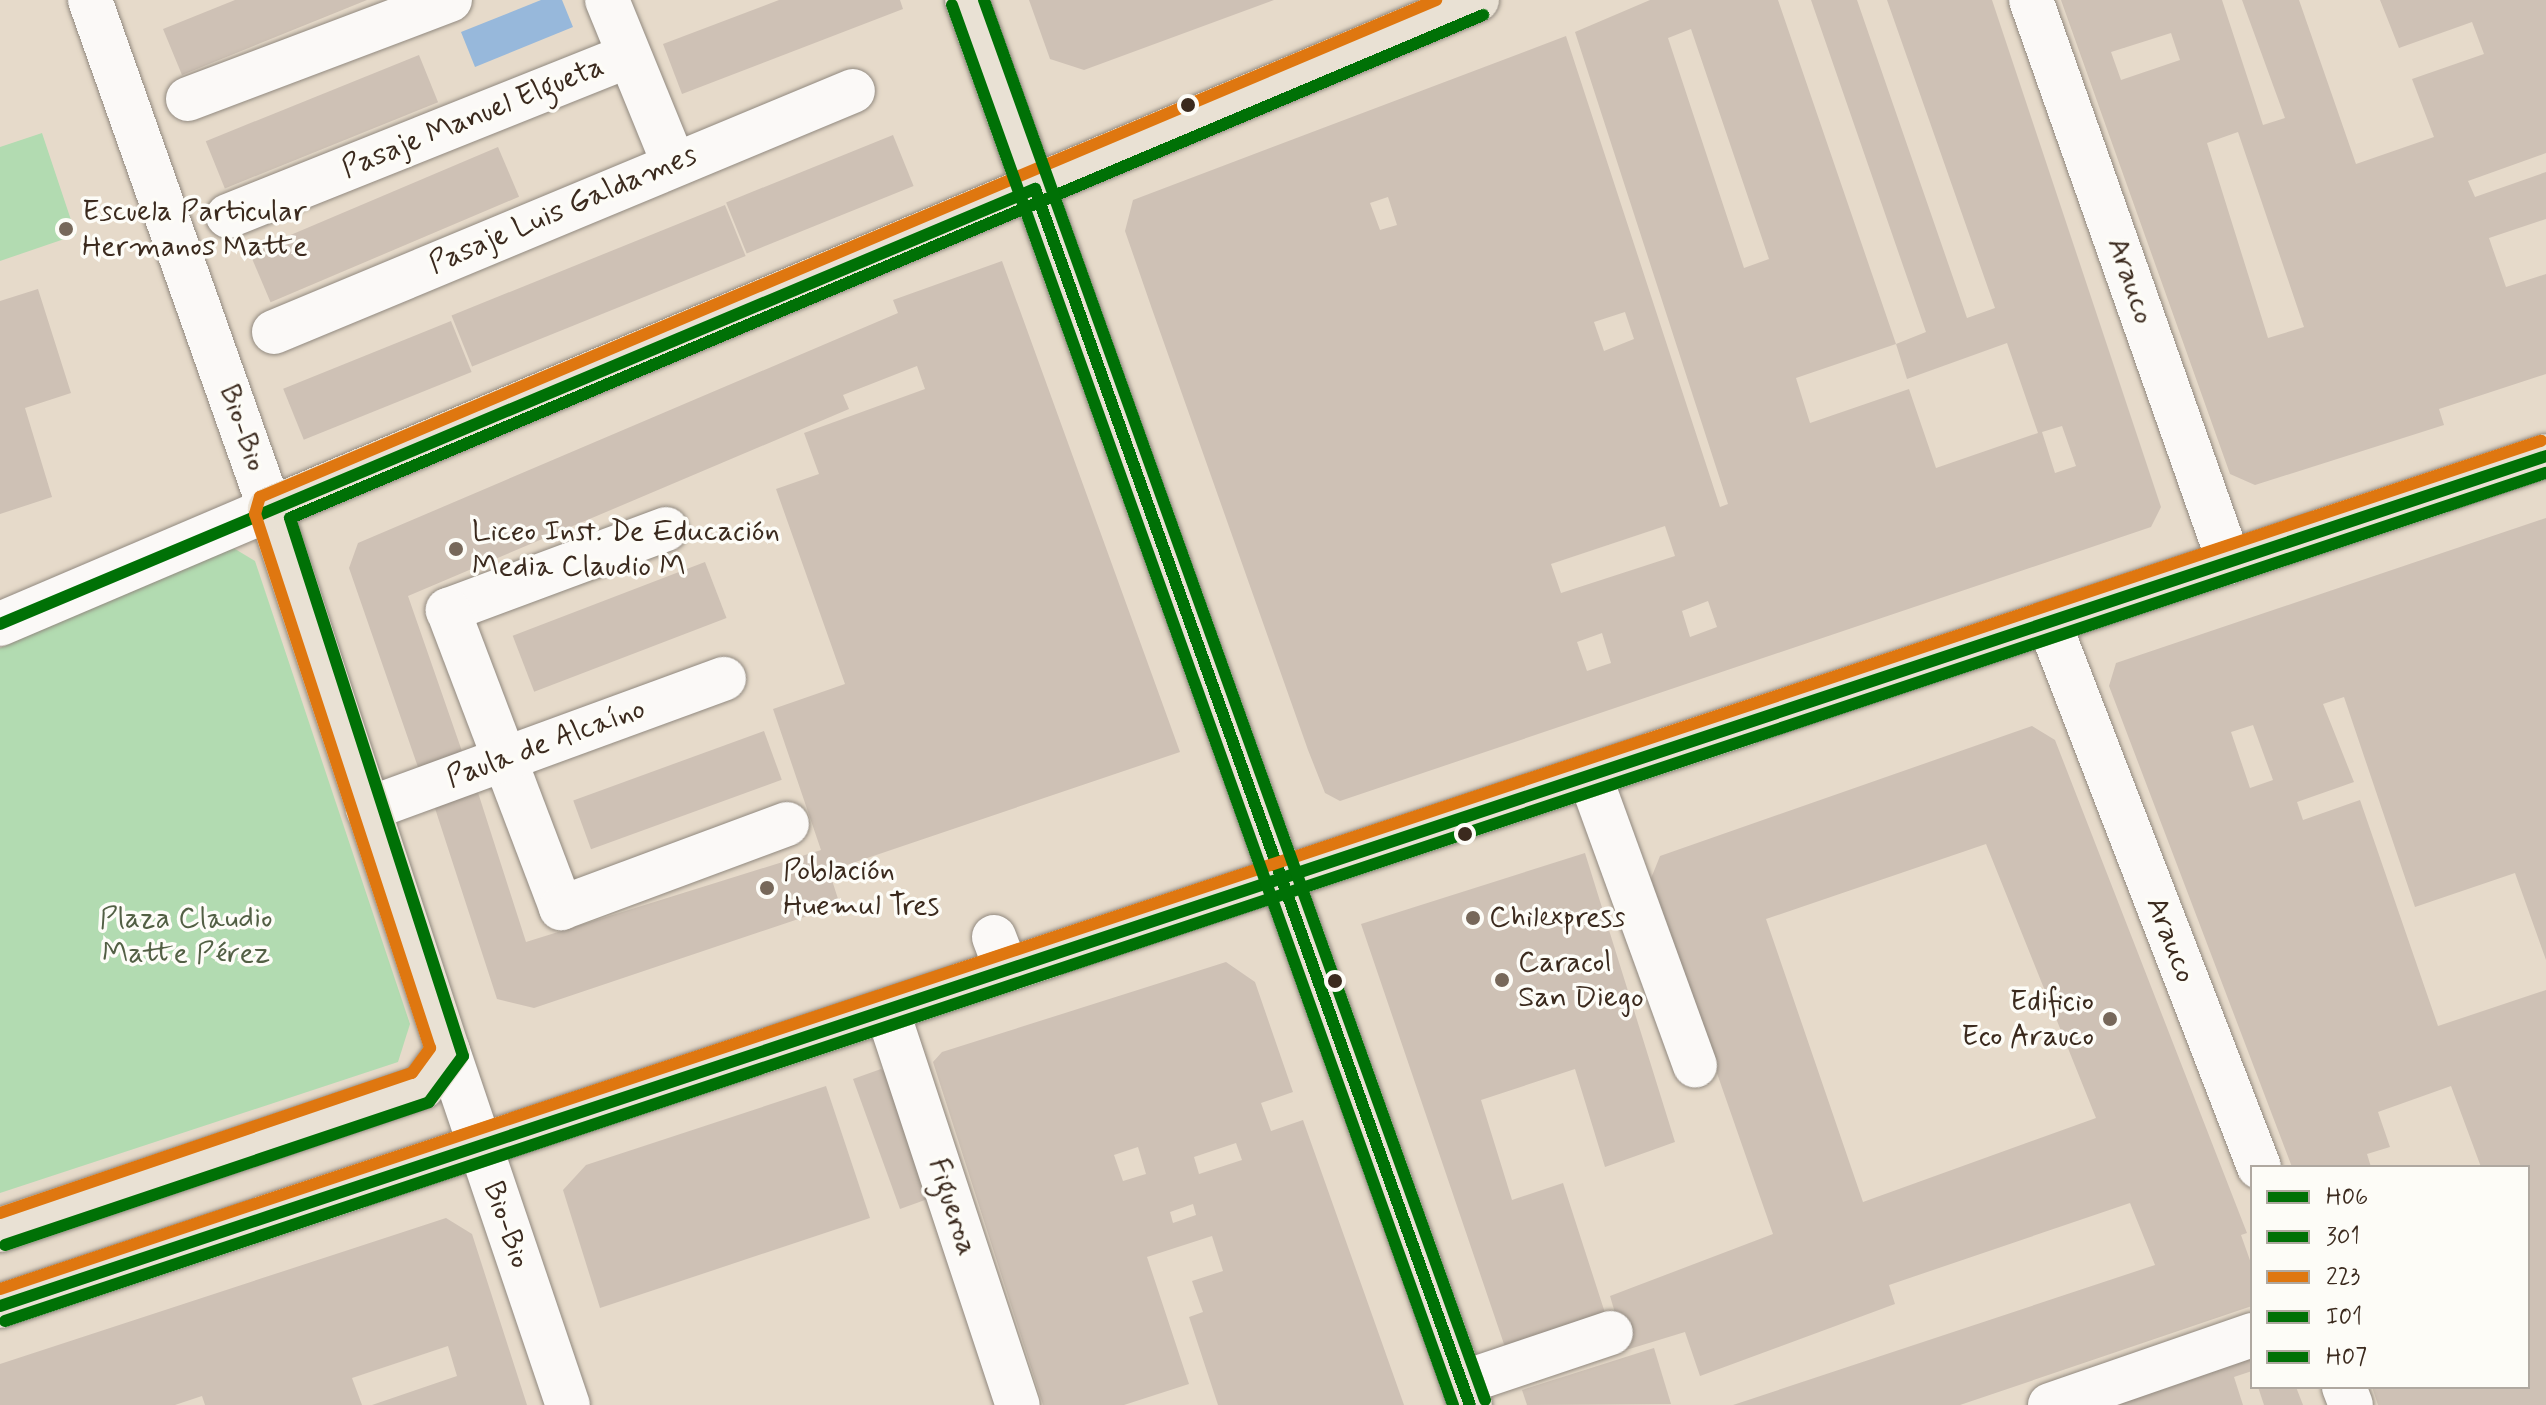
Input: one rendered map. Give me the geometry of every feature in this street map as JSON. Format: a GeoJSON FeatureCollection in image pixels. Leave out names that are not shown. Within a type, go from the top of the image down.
{"type":"FeatureCollection","features":[{"type":"Feature","properties":{"kind":"main road"},"geometry":{"type":"LineString","coordinates":[[967,0],[1466,1394]]}},
{"type":"Feature","properties":{"kind":"main road"},"geometry":{"type":"LineString","coordinates":[[270,509],[1035,189],[1477,0]]}},
{"type":"Feature","properties":{"kind":"main road"},"geometry":{"type":"LineString","coordinates":[[0,1306],[887,1010],[1000,953],[1283,880],[2546,456]]}},
{"type":"Feature","properties":{"kind":"main road","name":"Bio-Bio"},"geometry":{"type":"LineString","coordinates":[[270,509],[448,1051]]}},
{"type":"Feature","properties":{"kind":"main road"},"geometry":{"type":"LineString","coordinates":[[0,1230],[422,1087],[448,1051]]}},
{"type":"Feature","properties":{"kind":"street","name":"Bio-Bio"},"geometry":{"type":"LineString","coordinates":[[90,0],[270,509]]}},
{"type":"Feature","properties":{"kind":"street"},"geometry":{"type":"LineString","coordinates":[[188,99],[450,0]]}},
{"type":"Feature","properties":{"kind":"street"},"geometry":{"type":"LineString","coordinates":[[607,0],[674,164]]}},
{"type":"Feature","properties":{"kind":"street","name":"Arauco"},"geometry":{"type":"LineString","coordinates":[[2031,0],[2229,562]]}},
{"type":"Feature","properties":{"kind":"street","name":"Pasaje Manuel Elgueta"},"geometry":{"type":"LineString","coordinates":[[228,216],[629,56]]}},
{"type":"Feature","properties":{"kind":"street","name":"Pasaje Luis Galdames"},"geometry":{"type":"LineString","coordinates":[[274,332],[853,91]]}},
{"type":"Feature","properties":{"kind":"street"},"geometry":{"type":"LineString","coordinates":[[0,624],[270,509]]}},
{"type":"Feature","properties":{"kind":"street"},"geometry":{"type":"LineString","coordinates":[[666,529],[448,610],[561,908],[787,824]]}},
{"type":"Feature","properties":{"kind":"street","name":"Arauco"},"geometry":{"type":"LineString","coordinates":[[2049,623],[2258,1165]]}},
{"type":"Feature","properties":{"kind":"street","name":"Paula de Alcaíno"},"geometry":{"type":"LineString","coordinates":[[368,809],[724,679]]}},
{"type":"Feature","properties":{"kind":"street"},"geometry":{"type":"LineString","coordinates":[[1590,777],[1695,1066]]}},
{"type":"Feature","properties":{"kind":"street","name":"Figueroa"},"geometry":{"type":"LineString","coordinates":[[887,1010],[1018,1405]]}},
{"type":"Feature","properties":{"kind":"street","name":"Bio-Bio"},"geometry":{"type":"LineString","coordinates":[[448,1051],[568,1405]]}},
{"type":"Feature","properties":{"kind":"street"},"geometry":{"type":"LineString","coordinates":[[1466,1394],[1611,1333]]}},
{"type":"Feature","properties":{"kind":"street"},"geometry":{"type":"LineString","coordinates":[[2050,1405],[2250,1336]]}},
{"type":"Feature","properties":{"kind":"green space"},"geometry":{"type":"Polygon","coordinates":[[[42,133],[76,235],[0,261],[0,147],[42,133]]]}},
{"type":"Feature","properties":{"kind":"green space","name":"Plaza Claudio Matte Pérez"},"geometry":{"type":"Polygon","coordinates":[[[230,546],[255,561],[410,1024],[398,1062],[0,1193],[0,648],[230,546]]]}},
{"type":"Feature","properties":{"kind":"water"},"geometry":{"type":"Polygon","coordinates":[[[541,0],[562,0],[573,27],[475,67],[461,32],[541,0]]]}},
{"type":"Feature","properties":{"kind":"building"},"geometry":{"type":"Polygon","coordinates":[[[235,0],[367,0],[182,75],[163,29],[235,0]]]}},
{"type":"Feature","properties":{"kind":"building"},"geometry":{"type":"Polygon","coordinates":[[[779,0],[900,0],[903,9],[682,94],[663,44],[779,0]]]}},
{"type":"Feature","properties":{"kind":"building"},"geometry":{"type":"Polygon","coordinates":[[[1029,0],[1274,0],[1084,70],[1050,59],[1029,0]]]}},
{"type":"Feature","properties":{"kind":"building"},"geometry":{"type":"Polygon","coordinates":[[[1650,0],[1778,0],[1896,344],[1926,332],[1811,0],[1857,0],[1967,318],[1995,308],[1887,0],[1992,0],[2161,507],[2151,527],[1340,801],[1325,793],[1308,750],[1125,231],[1133,200],[1566,36],[1720,507],[1728,504],[1575,32],[1650,0]],[[1691,29],[1668,38],[1744,268],[1769,259],[1691,29]],[[1388,197],[1370,203],[1380,230],[1397,225],[1388,197]],[[1625,312],[1594,322],[1604,351],[1634,339],[1625,312]],[[2007,343],[1907,379],[1896,344],[1796,378],[1810,423],[1909,389],[1936,468],[2038,433],[2007,343]],[[2062,426],[2042,432],[2055,473],[2076,466],[2062,426]],[[1665,526],[1551,564],[1561,593],[1675,556],[1665,526]],[[1708,601],[1682,611],[1690,637],[1717,627],[1708,601]],[[1602,633],[1577,642],[1587,671],[1611,663],[1602,633]]]}},
{"type":"Feature","properties":{"kind":"building"},"geometry":{"type":"Polygon","coordinates":[[[2061,0],[2222,0],[2263,125],[2285,118],[2242,0],[2299,0],[2356,164],[2434,137],[2412,79],[2484,54],[2472,22],[2399,48],[2380,0],[2546,0],[2546,153],[2468,181],[2475,197],[2546,172],[2546,219],[2489,238],[2506,287],[2546,274],[2546,374],[2439,409],[2444,425],[2255,485],[2230,474],[2061,0]],[[2171,33],[2111,52],[2121,80],[2180,60],[2171,33]],[[2238,132],[2207,143],[2268,338],[2304,327],[2238,132]]]}},
{"type":"Feature","properties":{"kind":"building"},"geometry":{"type":"Polygon","coordinates":[[[419,55],[438,102],[225,188],[206,141],[419,55]]]}},
{"type":"Feature","properties":{"kind":"building"},"geometry":{"type":"Polygon","coordinates":[[[893,135],[914,186],[747,253],[726,202],[893,135]]]}},
{"type":"Feature","properties":{"kind":"building"},"geometry":{"type":"Polygon","coordinates":[[[498,147],[519,197],[271,302],[249,252],[498,147]]]}},
{"type":"Feature","properties":{"kind":"building"},"geometry":{"type":"Polygon","coordinates":[[[725,205],[746,256],[472,367],[451,316],[725,205]]]}},
{"type":"Feature","properties":{"kind":"building"},"geometry":{"type":"Polygon","coordinates":[[[1002,261],[1180,752],[829,871],[840,905],[534,1008],[497,999],[431,796],[474,780],[526,942],[821,850],[773,709],[845,684],[776,489],[819,474],[804,433],[925,389],[917,366],[843,395],[849,409],[408,596],[464,757],[420,773],[349,568],[358,543],[898,313],[893,300],[1002,261]]]}},
{"type":"Feature","properties":{"kind":"building"},"geometry":{"type":"Polygon","coordinates":[[[38,289],[71,393],[25,408],[52,497],[0,514],[0,301],[38,289]]]}},
{"type":"Feature","properties":{"kind":"building"},"geometry":{"type":"Polygon","coordinates":[[[451,321],[472,372],[304,440],[283,389],[451,321]]]}},
{"type":"Feature","properties":{"kind":"building"},"geometry":{"type":"Polygon","coordinates":[[[2546,518],[2546,960],[2515,873],[2415,907],[2344,697],[2323,704],[2354,782],[2297,802],[2303,820],[2360,800],[2438,1026],[2546,990],[2546,1405],[2378,1405],[2373,1389],[2530,1389],[2530,1165],[2480,1165],[2451,1086],[2378,1112],[2390,1147],[2367,1154],[2370,1165],[2291,1165],[2109,686],[2116,663],[2546,518]],[[2253,725],[2231,732],[2250,788],[2273,780],[2253,725]]]}},
{"type":"Feature","properties":{"kind":"building"},"geometry":{"type":"Polygon","coordinates":[[[705,562],[727,618],[534,692],[513,636],[705,562]]]}},
{"type":"Feature","properties":{"kind":"building","name":"Edificio Eco Arauco"},"geometry":{"type":"Polygon","coordinates":[[[2032,726],[2055,740],[2247,1233],[2241,1235],[2250,1260],[2250,1307],[1960,1405],[1733,1405],[2155,1265],[2130,1203],[1889,1285],[1895,1304],[1700,1376],[1685,1332],[1626,1350],[1610,1296],[1773,1234],[1650,881],[1660,856],[2032,726]],[[1986,844],[1766,919],[1863,1202],[2096,1118],[1986,844]]]}},
{"type":"Feature","properties":{"kind":"building"},"geometry":{"type":"Polygon","coordinates":[[[764,731],[782,780],[591,849],[573,800],[764,731]]]}},
{"type":"Feature","properties":{"kind":"building","name":"Caracol San Diego"},"geometry":{"type":"Polygon","coordinates":[[[1585,853],[1675,1142],[1605,1167],[1575,1069],[1481,1100],[1512,1200],[1563,1183],[1606,1316],[1506,1350],[1361,924],[1585,853]]]}},
{"type":"Feature","properties":{"kind":"building"},"geometry":{"type":"Polygon","coordinates":[[[1226,962],[1255,982],[1293,1092],[1261,1103],[1271,1131],[1303,1120],[1404,1405],[1218,1405],[1189,1317],[1203,1312],[1192,1281],[1223,1271],[1212,1236],[1147,1257],[1189,1384],[1124,1405],[1043,1405],[933,1062],[942,1052],[1226,962]],[[1236,1143],[1194,1157],[1199,1174],[1242,1160],[1236,1143]],[[1138,1147],[1114,1155],[1123,1181],[1146,1174],[1138,1147]],[[1193,1204],[1170,1212],[1173,1223],[1196,1215],[1193,1204]]]}},
{"type":"Feature","properties":{"kind":"building"},"geometry":{"type":"Polygon","coordinates":[[[881,1069],[899,1084],[936,1196],[900,1209],[853,1079],[881,1069]]]}},
{"type":"Feature","properties":{"kind":"building"},"geometry":{"type":"Polygon","coordinates":[[[826,1086],[870,1218],[600,1308],[563,1190],[586,1165],[826,1086]]]}},
{"type":"Feature","properties":{"kind":"building"},"geometry":{"type":"Polygon","coordinates":[[[446,1218],[472,1234],[527,1405],[372,1405],[457,1376],[448,1346],[352,1378],[362,1405],[205,1405],[202,1396],[175,1405],[0,1405],[0,1364],[446,1218]]]}},
{"type":"Feature","properties":{"kind":"building"},"geometry":{"type":"Polygon","coordinates":[[[2250,1345],[2250,1372],[2234,1377],[2243,1405],[2072,1405],[2250,1345]]]}},
{"type":"Feature","properties":{"kind":"building"},"geometry":{"type":"Polygon","coordinates":[[[1654,1348],[1671,1404],[1527,1405],[1522,1390],[1654,1348]]]}},
{"type":"Feature","properties":{"kind":"building"},"geometry":{"type":"Polygon","coordinates":[[[2259,1389],[2297,1389],[2303,1405],[2264,1405],[2259,1389]]]}},
{"type":"Feature","properties":{"kind":"transit line","name":"H07"},"geometry":{"type":"LineString","coordinates":[[984,0],[1485,1400]]}},
{"type":"Feature","properties":{"kind":"transit line","name":"223"},"geometry":{"type":"LineString","coordinates":[[0,1213],[412,1073],[430,1048],[255,514],[260,497],[1436,0]]}},
{"type":"Feature","properties":{"kind":"transit line","name":"I01"},"geometry":{"type":"LineString","coordinates":[[952,5],[1453,1405]]}},
{"type":"Feature","properties":{"kind":"transit line","name":"301"},"geometry":{"type":"LineString","coordinates":[[5,1245],[429,1102],[463,1056],[290,518],[1483,15]]}},
{"type":"Feature","properties":{"kind":"transit line","name":"H06"},"geometry":{"type":"LineString","coordinates":[[0,624],[1035,189],[1470,1405]]}},
{"type":"Feature","properties":{"kind":"transit line","name":"223"},"geometry":{"type":"LineString","coordinates":[[0,1289],[2541,441]]}},
{"type":"Feature","properties":{"kind":"transit line","name":"H06"},"geometry":{"type":"LineString","coordinates":[[0,1306],[2546,456]]}},
{"type":"Feature","properties":{"kind":"transit line","name":"301"},"geometry":{"type":"LineString","coordinates":[[5,1321],[2546,473]]}},
{"type":"Feature","properties":{"kind":"place","name":"Escuela Particular Hermanos Matte"},"geometry":{"type":"Point","coordinates":[66,229]}},
{"type":"Feature","properties":{"kind":"place","name":"Liceo Inst. De Educación Media Claudio M"},"geometry":{"type":"Point","coordinates":[456,549]}},
{"type":"Feature","properties":{"kind":"place","name":"Población Huemul Tres"},"geometry":{"type":"Point","coordinates":[767,888]}},
{"type":"Feature","properties":{"kind":"place","name":"Chilexpress"},"geometry":{"type":"Point","coordinates":[1473,918]}},
{"type":"Feature","properties":{"kind":"place","name":"Caracol San Diego"},"geometry":{"type":"Point","coordinates":[1502,980]}},
{"type":"Feature","properties":{"kind":"place","name":"Edificio Eco Arauco"},"geometry":{"type":"Point","coordinates":[2110,1019]}}]}
